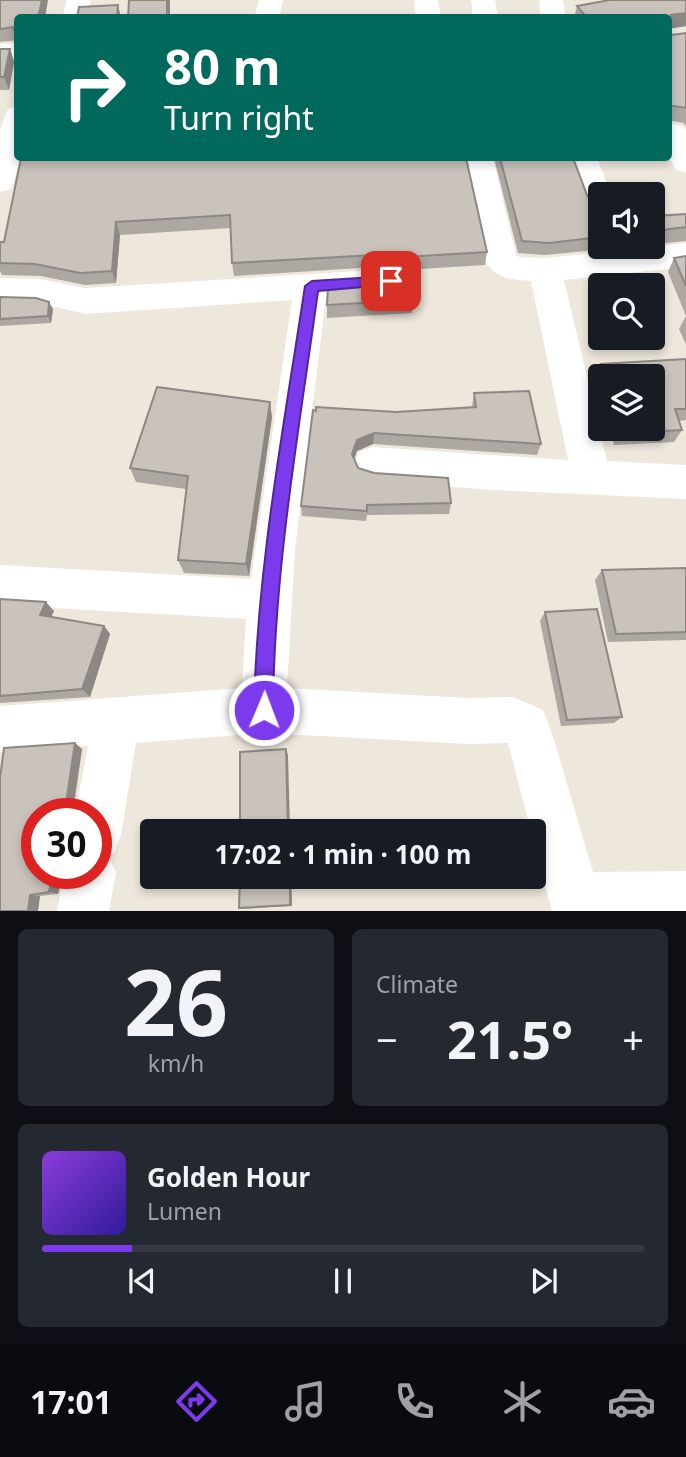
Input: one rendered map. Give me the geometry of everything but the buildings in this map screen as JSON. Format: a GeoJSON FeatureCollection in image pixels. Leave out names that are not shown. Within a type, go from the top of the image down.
{"type":"FeatureCollection","features":[{"type":"Feature","properties":{"kind":"street"},"geometry":{"type":"LineString","coordinates":[[0,182],[12,129]]}},
{"type":"Feature","properties":{"kind":"street"},"geometry":{"type":"LineString","coordinates":[[676,132],[686,163]]}},
{"type":"Feature","properties":{"kind":"street"},"geometry":{"type":"LineString","coordinates":[[479,161],[501,261],[512,268],[545,270],[595,259]]}},
{"type":"Feature","properties":{"kind":"street"},"geometry":{"type":"LineString","coordinates":[[583,161],[591,182]]}},
{"type":"Feature","properties":{"kind":"street"},"geometry":{"type":"LineString","coordinates":[[665,255],[686,255]]}},
{"type":"Feature","properties":{"kind":"street"},"geometry":{"type":"LineString","coordinates":[[545,270],[591,478]]}},
{"type":"Feature","properties":{"kind":"street"},"geometry":{"type":"LineString","coordinates":[[0,290],[40,291],[85,301],[391,281]]}},
{"type":"Feature","properties":{"kind":"street"},"geometry":{"type":"LineString","coordinates":[[264,710],[269,600],[312,286]]}},
{"type":"Feature","properties":{"kind":"street"},"geometry":{"type":"LineString","coordinates":[[373,464],[686,482]]}},
{"type":"Feature","properties":{"kind":"street"},"geometry":{"type":"LineString","coordinates":[[0,585],[105,593],[269,600]]}},
{"type":"Feature","properties":{"kind":"street"},"geometry":{"type":"LineString","coordinates":[[0,729],[264,710],[468,721],[513,720],[521,723],[529,733],[576,904],[686,897]]}},
{"type":"Feature","properties":{"kind":"street"},"geometry":{"type":"LineString","coordinates":[[102,798],[116,720]]}},
{"type":"Feature","properties":{"kind":"street"},"geometry":{"type":"LineString","coordinates":[[83,911],[87,889]]}},
{"type":"Feature","properties":{"kind":"route"},"geometry":{"type":"LineString","coordinates":[[264,710],[264,659],[271,575],[312,286],[391,281]]}}]}
